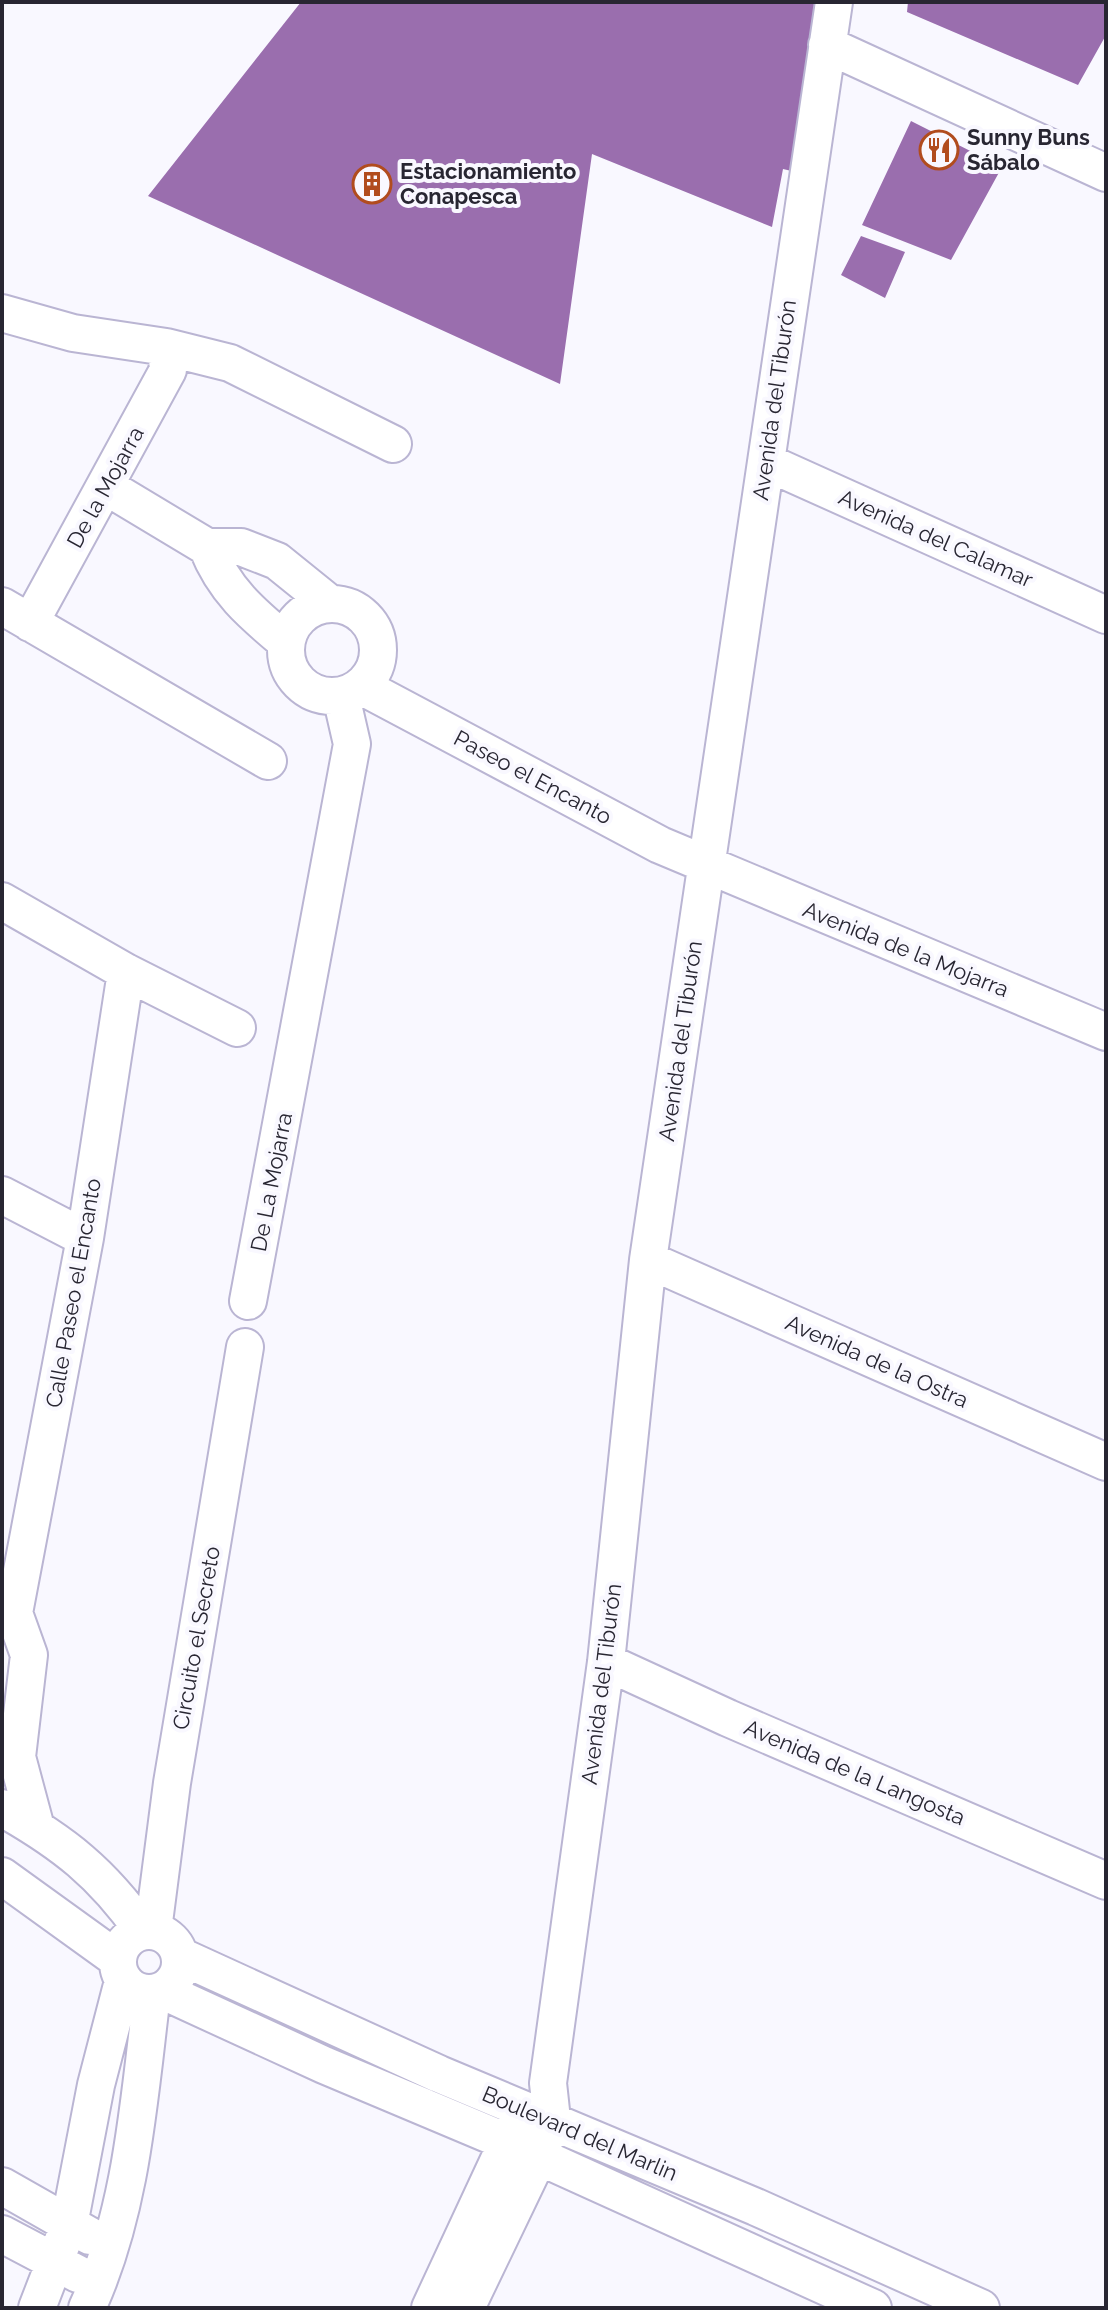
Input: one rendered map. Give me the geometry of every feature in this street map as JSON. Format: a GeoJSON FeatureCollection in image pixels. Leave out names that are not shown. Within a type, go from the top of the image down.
{"type":"FeatureCollection","features":[{"type":"Feature","properties":{"kind":"street","name":"Avenida del Tiburón"},"geometry":{"type":"LineString","coordinates":[[466,2308],[548,2083],[606,1662],[648,1260],[834,2]]}},
{"type":"Feature","properties":{"kind":"street"},"geometry":{"type":"LineString","coordinates":[[827,45],[1106,173]]}},
{"type":"Feature","properties":{"kind":"street"},"geometry":{"type":"LineString","coordinates":[[2,313],[73,333],[166,347],[230,363],[393,444]]}},
{"type":"Feature","properties":{"kind":"street","name":"De la Mojarra"},"geometry":{"type":"LineString","coordinates":[[166,347],[168,370],[107,487],[16,614],[268,761]]}},
{"type":"Feature","properties":{"kind":"street","name":"Avenida del Calamar"},"geometry":{"type":"LineString","coordinates":[[766,462],[1106,615]]}},
{"type":"Feature","properties":{"kind":"street"},"geometry":{"type":"LineString","coordinates":[[107,487],[207,547],[241,547],[277,561],[329,603],[352,608],[370,623],[379,645],[375,668],[351,691],[319,695],[299,684],[288,665],[286,642],[294,623],[309,609],[329,603]]}},
{"type":"Feature","properties":{"kind":"street"},"geometry":{"type":"LineString","coordinates":[[207,547],[216,572],[235,600],[286,642]]}},
{"type":"Feature","properties":{"kind":"street","name":"Paseo el Encanto"},"geometry":{"type":"LineString","coordinates":[[351,691],[705,866]]}},
{"type":"Feature","properties":{"kind":"street","name":"De La Mojarra"},"geometry":{"type":"LineString","coordinates":[[248,1301],[352,744],[351,691]]}},
{"type":"Feature","properties":{"kind":"street","name":"Avenida de la Mojarra"},"geometry":{"type":"LineString","coordinates":[[705,866],[1106,1032]]}},
{"type":"Feature","properties":{"kind":"street"},"geometry":{"type":"LineString","coordinates":[[2,901],[126,972],[237,1028]]}},
{"type":"Feature","properties":{"kind":"street","name":"Calle Paseo el Encanto"},"geometry":{"type":"LineString","coordinates":[[36,1828],[17,1757],[29,1655],[6,1614],[85,1238],[126,972]]}},
{"type":"Feature","properties":{"kind":"street"},"geometry":{"type":"LineString","coordinates":[[2,1195],[85,1238]]}},
{"type":"Feature","properties":{"kind":"street","name":"Avenida de la Ostra"},"geometry":{"type":"LineString","coordinates":[[648,1260],[1106,1462]]}},
{"type":"Feature","properties":{"kind":"street","name":"Circuito el Secreto"},"geometry":{"type":"LineString","coordinates":[[148,1931],[245,1347]]}},
{"type":"Feature","properties":{"kind":"street","name":"Avenida de la Langosta"},"geometry":{"type":"LineString","coordinates":[[606,1662],[1106,1881]]}},
{"type":"Feature","properties":{"kind":"street"},"geometry":{"type":"LineString","coordinates":[[2,1808],[36,1828],[112,1887],[148,1931],[175,1944],[180,1956],[180,1969],[174,1982],[139,1981]]}},
{"type":"Feature","properties":{"kind":"street","name":"Boulevard del Marlin"},"geometry":{"type":"LineString","coordinates":[[2,1876],[139,1981],[324,2065],[523,2149],[873,2308]]}},
{"type":"Feature","properties":{"kind":"street"},"geometry":{"type":"LineString","coordinates":[[2,2234],[56,2263],[93,2296],[112,2248],[139,1981],[121,1946],[131,1936],[148,1931]]}},
{"type":"Feature","properties":{"kind":"street","name":"Boulevard del Marlin"},"geometry":{"type":"LineString","coordinates":[[180,1956],[981,2308]]}},
{"type":"Feature","properties":{"kind":"street"},"geometry":{"type":"LineString","coordinates":[[37,2308],[69,2225],[102,2059],[139,1981]]}},
{"type":"Feature","properties":{"kind":"street"},"geometry":{"type":"LineString","coordinates":[[324,2065],[336,2027]]}},
{"type":"Feature","properties":{"kind":"street","name":"Avenida del Tiburón"},"geometry":{"type":"LineString","coordinates":[[430,2308],[523,2149]]}},
{"type":"Feature","properties":{"kind":"street"},"geometry":{"type":"LineString","coordinates":[[2,2186],[112,2248]]}},
{"type":"Feature","properties":{"kind":"building","name":"Estacionamiento Conapesca"},"geometry":{"type":"Polygon","coordinates":[[[301,2],[825,2],[800,173],[783,169],[772,227],[592,154],[560,384],[148,196],[301,2]]]}},
{"type":"Feature","properties":{"kind":"building"},"geometry":{"type":"Polygon","coordinates":[[[908,2],[1106,2],[1106,35],[1078,85],[907,12],[908,2]]]}},
{"type":"Feature","properties":{"kind":"building"},"geometry":{"type":"Polygon","coordinates":[[[911,121],[1002,167],[951,260],[862,225],[911,121]]]}},
{"type":"Feature","properties":{"kind":"building"},"geometry":{"type":"Polygon","coordinates":[[[861,236],[905,252],[885,298],[841,275],[861,236]]]}},
{"type":"Feature","properties":{"kind":"place","name":"Sunny Buns Sábalo"},"geometry":{"type":"Point","coordinates":[939,150]}},
{"type":"Feature","properties":{"kind":"place","name":"Estacionamiento Conapesca"},"geometry":{"type":"Point","coordinates":[372,184]}}]}
